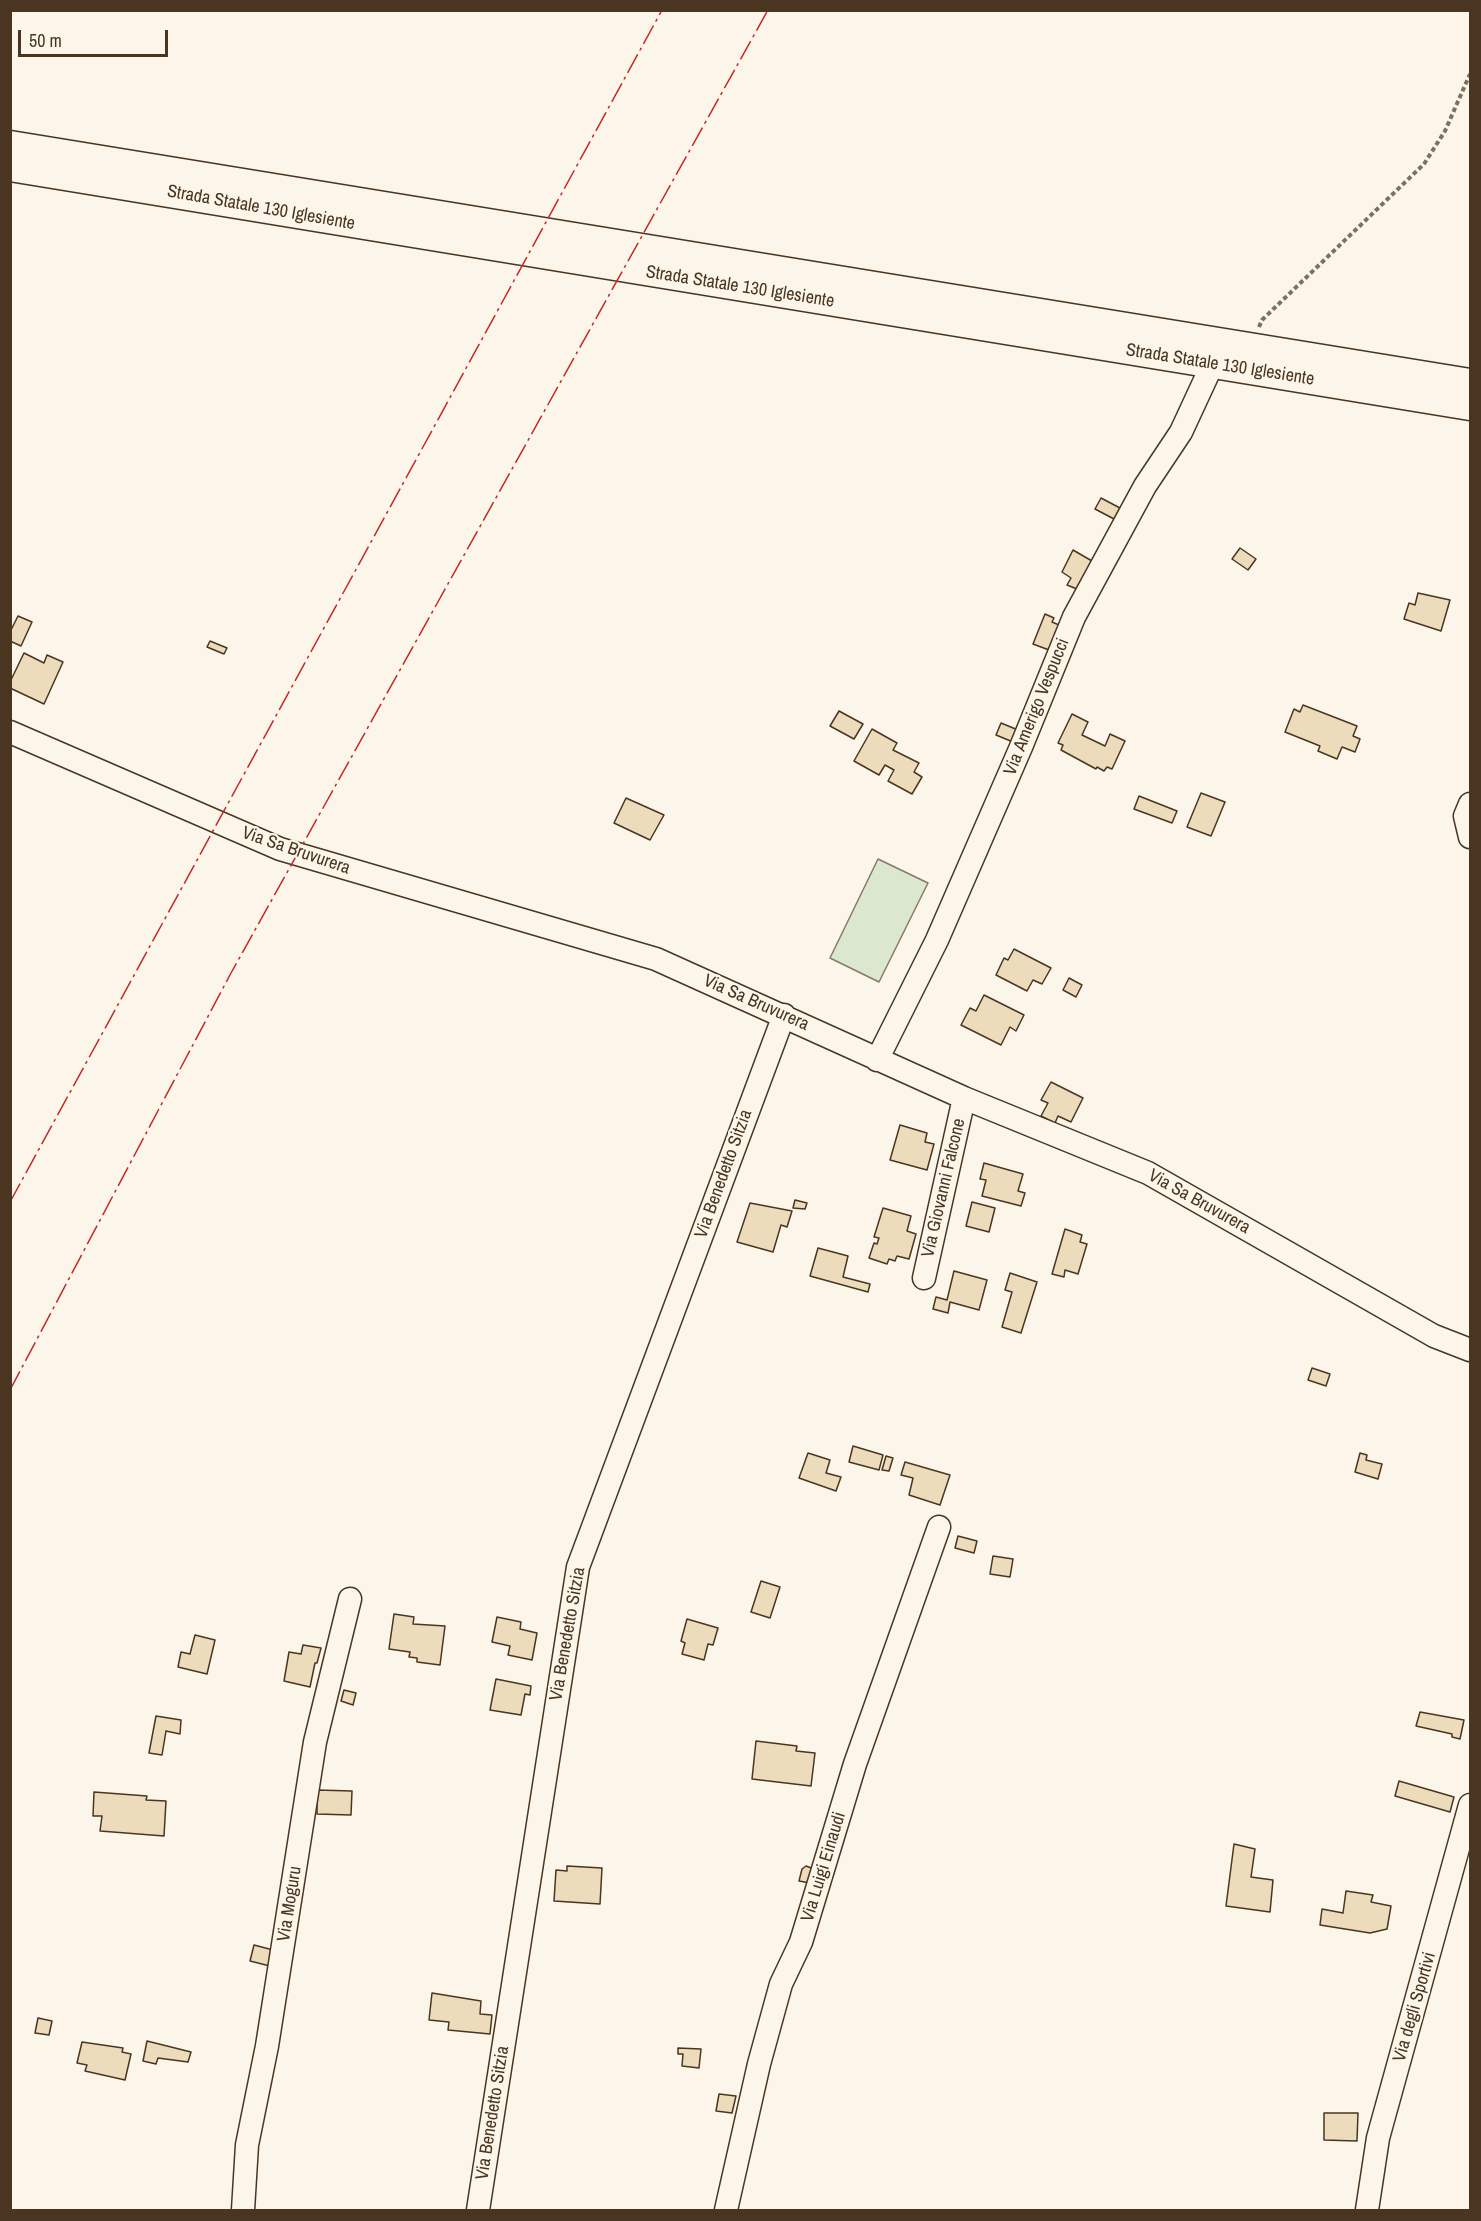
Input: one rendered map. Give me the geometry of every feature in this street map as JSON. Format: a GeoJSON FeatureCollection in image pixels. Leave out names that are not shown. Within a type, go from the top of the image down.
{"type":"FeatureCollection","features":[{"type":"Feature","properties":{"kind":"main road","name":"Strada Statale 130 Iglesiente"},"geometry":{"type":"LineString","coordinates":[[10,146],[1470,383]]}},
{"type":"Feature","properties":{"kind":"main road","name":"Strada Statale 130 Iglesiente"},"geometry":{"type":"LineString","coordinates":[[10,166],[1470,406]]}},
{"type":"Feature","properties":{"kind":"main road"},"geometry":{"type":"LineString","coordinates":[[10,174],[76,178]]}},
{"type":"Feature","properties":{"kind":"street","name":"Via Amerigo Vespucci"},"geometry":{"type":"LineString","coordinates":[[877,1060],[941,929],[1021,747],[1074,617],[1145,486],[1181,432],[1213,363]]}},
{"type":"Feature","properties":{"kind":"street","name":"Via Sa Bruvurera"},"geometry":{"type":"LineString","coordinates":[[10,732],[280,849],[656,959],[964,1098],[1148,1173],[1434,1336],[1470,1350]]}},
{"type":"Feature","properties":{"kind":"street"},"geometry":{"type":"LineString","coordinates":[[1470,804],[1465,816],[1470,837]]}},
{"type":"Feature","properties":{"kind":"street","name":"Via Benedetto Sitzia"},"geometry":{"type":"LineString","coordinates":[[478,2211],[578,1567],[784,1015]]}},
{"type":"Feature","properties":{"kind":"street","name":"Via Giovanni Falcone"},"geometry":{"type":"LineString","coordinates":[[924,1278],[964,1098]]}},
{"type":"Feature","properties":{"kind":"street","name":"Via Luigi Einaudi"},"geometry":{"type":"LineString","coordinates":[[726,2211],[744,2122],[781,1984],[801,1942],[855,1764],[939,1527]]}},
{"type":"Feature","properties":{"kind":"street","name":"Via Moguru"},"geometry":{"type":"LineString","coordinates":[[243,2211],[247,2145],[267,2046],[315,1742],[350,1599]]}},
{"type":"Feature","properties":{"kind":"street","name":"Via degli Sportivi"},"geometry":{"type":"LineString","coordinates":[[1367,2211],[1378,2138],[1470,1805]]}},
{"type":"Feature","properties":{"kind":"path"},"geometry":{"type":"LineString","coordinates":[[1251,347],[1262,320],[1424,164],[1445,131],[1470,74]]}},
{"type":"Feature","properties":{"kind":"green space"},"geometry":{"type":"Polygon","coordinates":[[[878,859],[928,883],[879,982],[830,958],[878,859]]]}},
{"type":"Feature","properties":{"kind":"building"},"geometry":{"type":"Polygon","coordinates":[[[1101,498],[1120,508],[1114,519],[1095,509],[1101,498]]]}},
{"type":"Feature","properties":{"kind":"building"},"geometry":{"type":"Polygon","coordinates":[[[1240,548],[1256,559],[1248,570],[1232,559],[1240,548]]]}},
{"type":"Feature","properties":{"kind":"building"},"geometry":{"type":"Polygon","coordinates":[[[1073,550],[1092,561],[1077,589],[1067,585],[1071,578],[1062,572],[1073,550]]]}},
{"type":"Feature","properties":{"kind":"building"},"geometry":{"type":"Polygon","coordinates":[[[1418,593],[1450,600],[1441,631],[1404,619],[1409,603],[1415,605],[1418,593]]]}},
{"type":"Feature","properties":{"kind":"building"},"geometry":{"type":"Polygon","coordinates":[[[1045,614],[1054,618],[1052,622],[1059,625],[1049,650],[1033,644],[1045,614]]]}},
{"type":"Feature","properties":{"kind":"building"},"geometry":{"type":"Polygon","coordinates":[[[18,616],[32,622],[21,646],[10,641],[10,632],[18,616]]]}},
{"type":"Feature","properties":{"kind":"building"},"geometry":{"type":"Polygon","coordinates":[[[210,641],[227,648],[224,654],[207,647],[210,641]]]}},
{"type":"Feature","properties":{"kind":"building"},"geometry":{"type":"Polygon","coordinates":[[[24,653],[44,663],[47,655],[63,662],[44,704],[10,688],[10,682],[24,653]]]}},
{"type":"Feature","properties":{"kind":"building"},"geometry":{"type":"Polygon","coordinates":[[[1303,705],[1357,726],[1353,736],[1360,739],[1355,752],[1342,747],[1337,759],[1318,751],[1320,746],[1285,732],[1294,709],[1300,712],[1303,705]]]}},
{"type":"Feature","properties":{"kind":"building"},"geometry":{"type":"Polygon","coordinates":[[[839,711],[863,724],[854,739],[830,726],[839,711]]]}},
{"type":"Feature","properties":{"kind":"building"},"geometry":{"type":"Polygon","coordinates":[[[1072,714],[1088,722],[1082,735],[1105,746],[1110,734],[1125,741],[1112,769],[1107,767],[1104,771],[1097,767],[1096,769],[1061,750],[1063,745],[1058,743],[1072,714]]]}},
{"type":"Feature","properties":{"kind":"building"},"geometry":{"type":"Polygon","coordinates":[[[1001,723],[1018,730],[1013,742],[996,735],[1001,723]]]}},
{"type":"Feature","properties":{"kind":"building"},"geometry":{"type":"Polygon","coordinates":[[[872,729],[897,743],[893,750],[919,763],[914,772],[922,777],[912,794],[888,781],[894,770],[885,765],[879,775],[854,761],[872,729]]]}},
{"type":"Feature","properties":{"kind":"building"},"geometry":{"type":"Polygon","coordinates":[[[1201,793],[1225,802],[1211,836],[1187,827],[1201,793]]]}},
{"type":"Feature","properties":{"kind":"building"},"geometry":{"type":"Polygon","coordinates":[[[1139,796],[1177,811],[1172,823],[1134,809],[1139,796]]]}},
{"type":"Feature","properties":{"kind":"building"},"geometry":{"type":"Polygon","coordinates":[[[626,798],[664,815],[650,840],[614,823],[626,798]]]}},
{"type":"Feature","properties":{"kind":"building"},"geometry":{"type":"Polygon","coordinates":[[[1014,949],[1051,968],[1042,984],[1033,980],[1027,991],[996,975],[1004,958],[1008,960],[1014,949]]]}},
{"type":"Feature","properties":{"kind":"building"},"geometry":{"type":"Polygon","coordinates":[[[1069,978],[1082,985],[1076,997],[1063,990],[1069,978]]]}},
{"type":"Feature","properties":{"kind":"building"},"geometry":{"type":"Polygon","coordinates":[[[984,995],[1024,1015],[1016,1031],[1010,1027],[1001,1045],[961,1025],[970,1008],[976,1011],[984,995]]]}},
{"type":"Feature","properties":{"kind":"building"},"geometry":{"type":"Polygon","coordinates":[[[1051,1082],[1083,1098],[1071,1122],[1058,1116],[1055,1123],[1041,1116],[1048,1103],[1041,1100],[1051,1082]]]}},
{"type":"Feature","properties":{"kind":"building"},"geometry":{"type":"Polygon","coordinates":[[[900,1125],[927,1133],[925,1142],[934,1144],[927,1170],[890,1160],[900,1125]]]}},
{"type":"Feature","properties":{"kind":"building"},"geometry":{"type":"Polygon","coordinates":[[[984,1163],[1023,1174],[1018,1191],[1025,1193],[1021,1206],[982,1196],[986,1180],[980,1179],[984,1163]]]}},
{"type":"Feature","properties":{"kind":"building"},"geometry":{"type":"Polygon","coordinates":[[[795,1200],[807,1203],[805,1209],[793,1208],[795,1200]]]}},
{"type":"Feature","properties":{"kind":"building"},"geometry":{"type":"Polygon","coordinates":[[[972,1202],[995,1208],[989,1232],[966,1226],[972,1202]]]}},
{"type":"Feature","properties":{"kind":"building"},"geometry":{"type":"Polygon","coordinates":[[[750,1203],[792,1211],[787,1227],[781,1225],[773,1252],[737,1242],[750,1203]]]}},
{"type":"Feature","properties":{"kind":"building"},"geometry":{"type":"Polygon","coordinates":[[[883,1208],[911,1216],[907,1231],[916,1234],[909,1259],[897,1256],[895,1261],[889,1259],[887,1264],[869,1258],[874,1243],[877,1244],[879,1238],[874,1237],[883,1208]]]}},
{"type":"Feature","properties":{"kind":"building"},"geometry":{"type":"Polygon","coordinates":[[[1065,1229],[1082,1235],[1080,1242],[1087,1244],[1078,1274],[1065,1270],[1064,1277],[1052,1274],[1065,1229]]]}},
{"type":"Feature","properties":{"kind":"building"},"geometry":{"type":"Polygon","coordinates":[[[818,1248],[848,1256],[843,1277],[870,1284],[868,1292],[810,1276],[818,1248]]]}},
{"type":"Feature","properties":{"kind":"building"},"geometry":{"type":"Polygon","coordinates":[[[954,1271],[987,1280],[979,1310],[950,1302],[948,1313],[933,1309],[936,1297],[947,1300],[954,1271]]]}},
{"type":"Feature","properties":{"kind":"building"},"geometry":{"type":"Polygon","coordinates":[[[1010,1273],[1037,1282],[1021,1333],[1002,1327],[1012,1292],[1005,1290],[1010,1273]]]}},
{"type":"Feature","properties":{"kind":"building"},"geometry":{"type":"Polygon","coordinates":[[[1312,1368],[1330,1374],[1326,1386],[1308,1380],[1312,1368]]]}},
{"type":"Feature","properties":{"kind":"building"},"geometry":{"type":"Polygon","coordinates":[[[853,1446],[883,1455],[879,1470],[849,1462],[853,1446]]]}},
{"type":"Feature","properties":{"kind":"building"},"geometry":{"type":"Polygon","coordinates":[[[808,1453],[830,1460],[826,1473],[841,1477],[836,1491],[799,1478],[808,1453]]]}},
{"type":"Feature","properties":{"kind":"building"},"geometry":{"type":"Polygon","coordinates":[[[1360,1453],[1367,1455],[1366,1460],[1382,1464],[1378,1479],[1355,1472],[1360,1453]]]}},
{"type":"Feature","properties":{"kind":"building"},"geometry":{"type":"Polygon","coordinates":[[[886,1456],[893,1458],[889,1471],[882,1470],[886,1456]]]}},
{"type":"Feature","properties":{"kind":"building"},"geometry":{"type":"Polygon","coordinates":[[[905,1462],[950,1475],[940,1505],[909,1495],[913,1478],[901,1475],[905,1462]]]}},
{"type":"Feature","properties":{"kind":"building"},"geometry":{"type":"Polygon","coordinates":[[[958,1536],[977,1541],[974,1553],[955,1548],[958,1536]]]}},
{"type":"Feature","properties":{"kind":"building"},"geometry":{"type":"Polygon","coordinates":[[[993,1556],[1013,1559],[1010,1577],[990,1574],[993,1556]]]}},
{"type":"Feature","properties":{"kind":"building"},"geometry":{"type":"Polygon","coordinates":[[[761,1581],[780,1587],[770,1618],[751,1612],[761,1581]]]}},
{"type":"Feature","properties":{"kind":"building"},"geometry":{"type":"Polygon","coordinates":[[[394,1614],[414,1617],[413,1624],[445,1626],[440,1665],[417,1662],[417,1658],[409,1657],[410,1652],[389,1649],[394,1614]]]}},
{"type":"Feature","properties":{"kind":"building"},"geometry":{"type":"Polygon","coordinates":[[[497,1617],[521,1622],[520,1629],[537,1633],[532,1660],[508,1655],[510,1646],[492,1642],[497,1617]]]}},
{"type":"Feature","properties":{"kind":"building"},"geometry":{"type":"Polygon","coordinates":[[[687,1619],[718,1628],[713,1645],[708,1644],[704,1660],[682,1654],[685,1643],[681,1641],[687,1619]]]}},
{"type":"Feature","properties":{"kind":"building"},"geometry":{"type":"Polygon","coordinates":[[[195,1635],[215,1640],[207,1674],[178,1667],[181,1652],[190,1654],[195,1635]]]}},
{"type":"Feature","properties":{"kind":"building"},"geometry":{"type":"Polygon","coordinates":[[[303,1645],[321,1648],[310,1687],[284,1681],[289,1652],[301,1654],[303,1645]]]}},
{"type":"Feature","properties":{"kind":"building"},"geometry":{"type":"Polygon","coordinates":[[[496,1679],[531,1686],[530,1695],[525,1694],[521,1715],[490,1710],[496,1679]]]}},
{"type":"Feature","properties":{"kind":"building"},"geometry":{"type":"Polygon","coordinates":[[[344,1690],[356,1693],[353,1705],[341,1701],[344,1690]]]}},
{"type":"Feature","properties":{"kind":"building"},"geometry":{"type":"Polygon","coordinates":[[[1420,1712],[1464,1720],[1460,1739],[1452,1737],[1452,1734],[1416,1726],[1420,1712]]]}},
{"type":"Feature","properties":{"kind":"building"},"geometry":{"type":"Polygon","coordinates":[[[156,1716],[181,1720],[180,1734],[166,1731],[162,1755],[149,1753],[156,1716]]]}},
{"type":"Feature","properties":{"kind":"building"},"geometry":{"type":"Polygon","coordinates":[[[756,1741],[797,1746],[796,1751],[815,1753],[811,1786],[752,1779],[756,1741]]]}},
{"type":"Feature","properties":{"kind":"building"},"geometry":{"type":"Polygon","coordinates":[[[1399,1781],[1454,1797],[1450,1812],[1395,1796],[1399,1781]]]}},
{"type":"Feature","properties":{"kind":"building"},"geometry":{"type":"Polygon","coordinates":[[[317,1790],[352,1791],[351,1815],[317,1814],[317,1790]]]}},
{"type":"Feature","properties":{"kind":"building"},"geometry":{"type":"Polygon","coordinates":[[[94,1792],[147,1796],[146,1800],[166,1801],[164,1836],[100,1831],[102,1816],[93,1816],[94,1792]]]}},
{"type":"Feature","properties":{"kind":"building"},"geometry":{"type":"Polygon","coordinates":[[[1234,1844],[1255,1849],[1251,1877],[1273,1880],[1270,1912],[1226,1906],[1234,1844]]]}},
{"type":"Feature","properties":{"kind":"building"},"geometry":{"type":"Polygon","coordinates":[[[567,1866],[602,1868],[600,1904],[554,1901],[556,1870],[567,1871],[567,1866]]]}},
{"type":"Feature","properties":{"kind":"building"},"geometry":{"type":"Polygon","coordinates":[[[806,1866],[814,1869],[810,1883],[799,1881],[802,1869],[806,1866]]]}},
{"type":"Feature","properties":{"kind":"building"},"geometry":{"type":"Polygon","coordinates":[[[1346,1891],[1373,1895],[1371,1902],[1391,1906],[1387,1929],[1370,1933],[1320,1925],[1322,1909],[1343,1913],[1346,1891]]]}},
{"type":"Feature","properties":{"kind":"building"},"geometry":{"type":"Polygon","coordinates":[[[254,1945],[273,1950],[270,1966],[250,1961],[254,1945]]]}},
{"type":"Feature","properties":{"kind":"building"},"geometry":{"type":"Polygon","coordinates":[[[432,1993],[481,2001],[480,2014],[492,2015],[490,2034],[448,2030],[449,2022],[429,2020],[432,1993]]]}},
{"type":"Feature","properties":{"kind":"building"},"geometry":{"type":"Polygon","coordinates":[[[38,2018],[52,2021],[49,2035],[35,2033],[38,2018]]]}},
{"type":"Feature","properties":{"kind":"building"},"geometry":{"type":"Polygon","coordinates":[[[147,2041],[191,2052],[188,2062],[158,2058],[156,2064],[143,2061],[147,2041]]]}},
{"type":"Feature","properties":{"kind":"building"},"geometry":{"type":"Polygon","coordinates":[[[82,2042],[123,2048],[122,2052],[131,2054],[125,2080],[85,2071],[87,2065],[77,2063],[82,2042]]]}},
{"type":"Feature","properties":{"kind":"building"},"geometry":{"type":"Polygon","coordinates":[[[678,2048],[701,2049],[699,2068],[682,2066],[683,2054],[678,2054],[678,2048]]]}},
{"type":"Feature","properties":{"kind":"building"},"geometry":{"type":"Polygon","coordinates":[[[719,2094],[736,2096],[732,2113],[716,2111],[719,2094]]]}},
{"type":"Feature","properties":{"kind":"building"},"geometry":{"type":"Polygon","coordinates":[[[1324,2113],[1358,2113],[1357,2141],[1324,2140],[1324,2113]]]}},
{"type":"Feature","properties":{"kind":"power"},"geometry":{"type":"LineString","coordinates":[[10,1202],[662,10]]}},
{"type":"Feature","properties":{"kind":"power"},"geometry":{"type":"LineString","coordinates":[[10,1390],[231,973],[768,10]]}}]}
